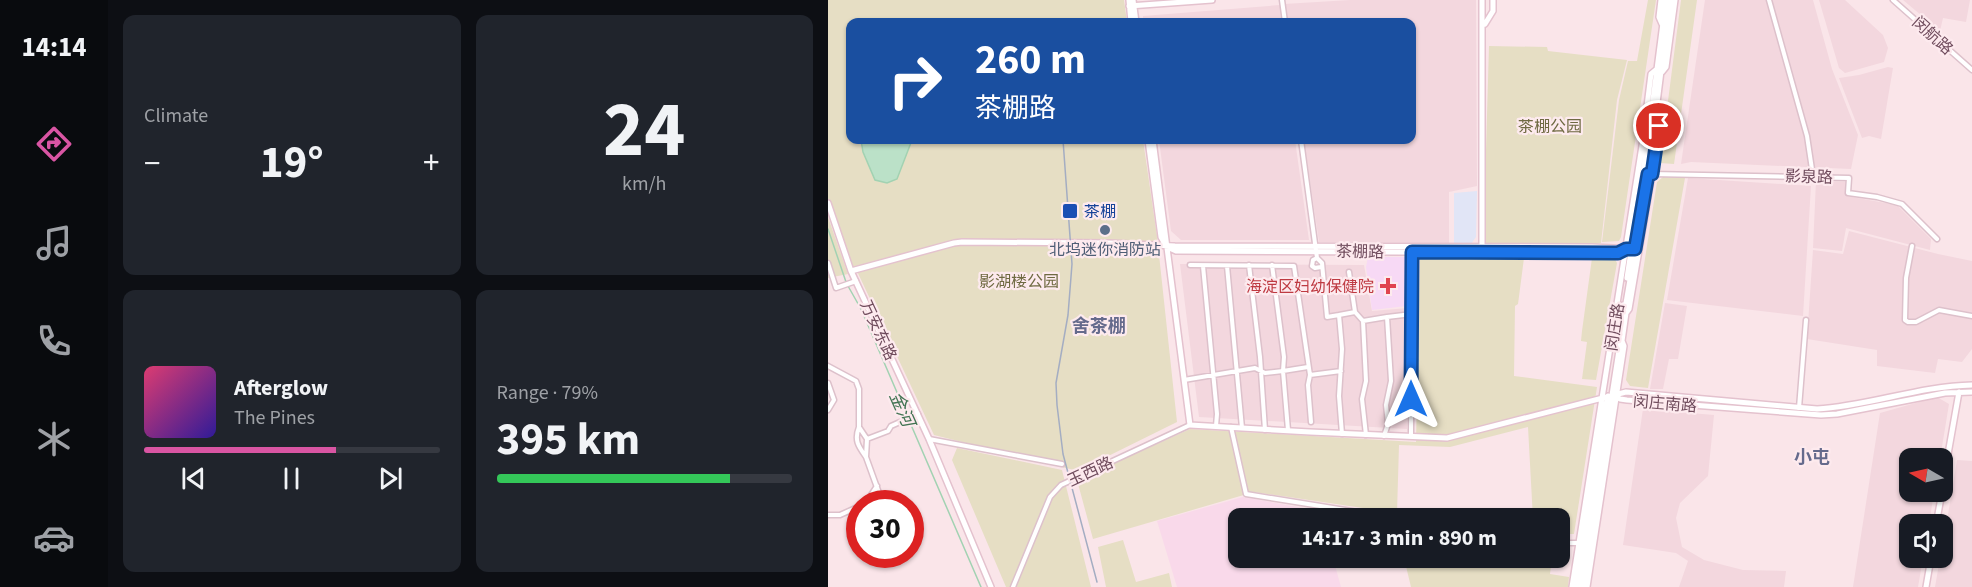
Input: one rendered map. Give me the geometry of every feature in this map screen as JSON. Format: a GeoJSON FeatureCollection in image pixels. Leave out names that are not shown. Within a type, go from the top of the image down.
{"type":"FeatureCollection","features":[{"type":"Feature","properties":{"kind":"street"},"geometry":{"type":"LineString","coordinates":[[1135,18],[1131,3],[1212,0]]}},
{"type":"Feature","properties":{"kind":"street"},"geometry":{"type":"LineString","coordinates":[[1282,0],[1284,18]]}},
{"type":"Feature","properties":{"kind":"street"},"geometry":{"type":"LineString","coordinates":[[1482,0],[1484,26],[1482,249]]}},
{"type":"Feature","properties":{"kind":"street"},"geometry":{"type":"LineString","coordinates":[[1484,26],[1493,11],[1493,0]]}},
{"type":"Feature","properties":{"kind":"street","name":"闵庄路"},"geometry":{"type":"LineString","coordinates":[[1661,0],[1659,17],[1663,26]]}},
{"type":"Feature","properties":{"kind":"street","name":"闵庄路"},"geometry":{"type":"LineString","coordinates":[[1572,587],[1620,344],[1623,344],[1650,174],[1663,26],[1670,0]]}},
{"type":"Feature","properties":{"kind":"street","name":"闵庄路"},"geometry":{"type":"LineString","coordinates":[[1628,311],[1625,309],[1651,74],[1666,68],[1670,0]]}},
{"type":"Feature","properties":{"kind":"street"},"geometry":{"type":"LineString","coordinates":[[1769,0],[1807,136],[1812,176]]}},
{"type":"Feature","properties":{"kind":"street","name":"闵航路"},"geometry":{"type":"LineString","coordinates":[[1893,0],[1972,70]]}},
{"type":"Feature","properties":{"kind":"street"},"geometry":{"type":"LineString","coordinates":[[1150,144],[1161,237],[1165,246],[1190,425],[1447,438],[1611,396]]}},
{"type":"Feature","properties":{"kind":"street"},"geometry":{"type":"LineString","coordinates":[[1302,144],[1317,258]]}},
{"type":"Feature","properties":{"kind":"street","name":"闵庄路"},"geometry":{"type":"LineString","coordinates":[[1585,587],[1631,249],[1650,174]]}},
{"type":"Feature","properties":{"kind":"street","name":"影泉路"},"geometry":{"type":"LineString","coordinates":[[1650,174],[1849,178],[1848,193],[1877,197],[1902,204],[1937,239]]}},
{"type":"Feature","properties":{"kind":"street","name":"万安东路"},"geometry":{"type":"LineString","coordinates":[[828,203],[853,282],[918,414],[991,587]]}},
{"type":"Feature","properties":{"kind":"street","name":"茶棚路"},"geometry":{"type":"LineString","coordinates":[[851,271],[954,243],[1109,243],[1165,246],[1176,251],[1482,249],[1618,253],[1631,249]]}},
{"type":"Feature","properties":{"kind":"street"},"geometry":{"type":"LineString","coordinates":[[1912,246],[1906,278],[1905,320],[1916,322],[1938,310],[1967,313],[1972,316]]}},
{"type":"Feature","properties":{"kind":"street"},"geometry":{"type":"LineString","coordinates":[[1411,437],[1412,249]]}},
{"type":"Feature","properties":{"kind":"street"},"geometry":{"type":"LineString","coordinates":[[1317,258],[1322,260],[1327,317],[1354,312]]}},
{"type":"Feature","properties":{"kind":"street"},"geometry":{"type":"LineString","coordinates":[[1317,258],[1313,260],[1312,266],[1321,267]]}},
{"type":"Feature","properties":{"kind":"street"},"geometry":{"type":"LineString","coordinates":[[828,262],[836,288],[853,282]]}},
{"type":"Feature","properties":{"kind":"street"},"geometry":{"type":"LineString","coordinates":[[1190,265],[1294,266],[1310,375],[1308,385],[1311,422]]}},
{"type":"Feature","properties":{"kind":"street"},"geometry":{"type":"LineString","coordinates":[[1272,265],[1284,357],[1282,371],[1288,431]]}},
{"type":"Feature","properties":{"kind":"street"},"geometry":{"type":"LineString","coordinates":[[1203,266],[1218,414],[1215,426]]}},
{"type":"Feature","properties":{"kind":"street"},"geometry":{"type":"LineString","coordinates":[[1227,266],[1242,428]]}},
{"type":"Feature","properties":{"kind":"street"},"geometry":{"type":"LineString","coordinates":[[1249,266],[1265,430]]}},
{"type":"Feature","properties":{"kind":"street"},"geometry":{"type":"LineString","coordinates":[[1349,272],[1354,312],[1363,321],[1366,381],[1362,399],[1366,435]]}},
{"type":"Feature","properties":{"kind":"street"},"geometry":{"type":"LineString","coordinates":[[1363,321],[1412,314]]}},
{"type":"Feature","properties":{"kind":"street"},"geometry":{"type":"LineString","coordinates":[[1339,315],[1342,349],[1339,396],[1342,434]]}},
{"type":"Feature","properties":{"kind":"street"},"geometry":{"type":"LineString","coordinates":[[1384,436],[1388,424],[1386,405],[1391,381],[1387,317]]}},
{"type":"Feature","properties":{"kind":"street"},"geometry":{"type":"LineString","coordinates":[[1799,411],[1806,320]]}},
{"type":"Feature","properties":{"kind":"street"},"geometry":{"type":"LineString","coordinates":[[828,366],[856,381],[860,389],[857,445],[866,457],[878,490]]}},
{"type":"Feature","properties":{"kind":"street"},"geometry":{"type":"LineString","coordinates":[[1184,380],[1255,368],[1265,373],[1308,367]]}},
{"type":"Feature","properties":{"kind":"street"},"geometry":{"type":"LineString","coordinates":[[1310,375],[1341,371]]}},
{"type":"Feature","properties":{"kind":"street"},"geometry":{"type":"LineString","coordinates":[[828,383],[834,400],[828,410]]}},
{"type":"Feature","properties":{"kind":"street","name":"闵庄南路"},"geometry":{"type":"LineString","coordinates":[[1611,396],[1627,400],[1837,414],[1972,386]]}},
{"type":"Feature","properties":{"kind":"street"},"geometry":{"type":"LineString","coordinates":[[1949,448],[1959,390]]}},
{"type":"Feature","properties":{"kind":"street","name":"闵庄南路"},"geometry":{"type":"LineString","coordinates":[[1959,390],[1972,392]]}},
{"type":"Feature","properties":{"kind":"street"},"geometry":{"type":"LineString","coordinates":[[867,439],[888,431],[891,426],[918,414]]}},
{"type":"Feature","properties":{"kind":"street","name":"玉西路"},"geometry":{"type":"LineString","coordinates":[[1012,587],[1050,497],[1061,485],[1190,425]]}},
{"type":"Feature","properties":{"kind":"street"},"geometry":{"type":"LineString","coordinates":[[859,427],[867,439],[866,457]]}},
{"type":"Feature","properties":{"kind":"street"},"geometry":{"type":"LineString","coordinates":[[1231,427],[1246,494],[1333,508]]}},
{"type":"Feature","properties":{"kind":"street"},"geometry":{"type":"LineString","coordinates":[[929,439],[1062,464]]}},
{"type":"Feature","properties":{"kind":"street"},"geometry":{"type":"LineString","coordinates":[[875,490],[878,486]]}},
{"type":"Feature","properties":{"kind":"street"},"geometry":{"type":"LineString","coordinates":[[828,515],[840,515],[846,512]]}},
{"type":"Feature","properties":{"kind":"street"},"geometry":{"type":"LineString","coordinates":[[1570,543],[1581,543]]}},
{"type":"Feature","properties":{"kind":"street","name":"闵庄路"},"geometry":{"type":"LineString","coordinates":[[1577,587],[1581,543]]}},
{"type":"Feature","properties":{"kind":"street"},"geometry":{"type":"LineString","coordinates":[[1926,587],[1929,568]]}},
{"type":"Feature","properties":{"kind":"shaded area"},"geometry":{"type":"Polygon","coordinates":[[[1350,0],[1476,0],[1477,186],[1449,192],[1449,243],[1319,242],[1305,144],[1416,144],[1416,18],[1286,18],[1284,4],[1350,0]]]}},
{"type":"Feature","properties":{"kind":"shaded area"},"geometry":{"type":"Polygon","coordinates":[[[1705,0],[1813,0],[1832,69],[1858,135],[1851,169],[1691,162],[1681,164],[1705,0]]]}},
{"type":"Feature","properties":{"kind":"shaded area"},"geometry":{"type":"Polygon","coordinates":[[[1819,0],[1845,0],[1883,35],[1888,48],[1884,62],[1845,73],[1839,68],[1819,0]]]}},
{"type":"Feature","properties":{"kind":"shaded area"},"geometry":{"type":"Polygon","coordinates":[[[1903,0],[1970,0],[1966,22],[1943,18],[1940,31],[1903,0]]]}},
{"type":"Feature","properties":{"kind":"shaded area"},"geometry":{"type":"Polygon","coordinates":[[[1280,5],[1281,18],[1143,18],[1143,16],[1280,5]]]}},
{"type":"Feature","properties":{"kind":"shaded area"},"geometry":{"type":"Polygon","coordinates":[[[1888,67],[1893,68],[1881,139],[1869,136],[1862,138],[1839,78],[1888,67]]]}},
{"type":"Feature","properties":{"kind":"shaded area"},"geometry":{"type":"Polygon","coordinates":[[[862,144],[910,144],[897,179],[887,183],[875,180],[862,144]]]}},
{"type":"Feature","properties":{"kind":"shaded area"},"geometry":{"type":"Polygon","coordinates":[[[1160,144],[1296,144],[1309,240],[1181,240],[1171,231],[1160,144]]]}},
{"type":"Feature","properties":{"kind":"shaded area"},"geometry":{"type":"Polygon","coordinates":[[[1688,178],[1811,186],[1803,316],[1667,300],[1688,178]]]}},
{"type":"Feature","properties":{"kind":"shaded area"},"geometry":{"type":"Polygon","coordinates":[[[1816,181],[1845,182],[1846,196],[1897,205],[1931,239],[1930,250],[1846,228],[1842,251],[1813,248],[1816,181]]]}},
{"type":"Feature","properties":{"kind":"shaded area"},"geometry":{"type":"Polygon","coordinates":[[[1477,191],[1476,237],[1471,244],[1454,243],[1454,193],[1477,191]]]}},
{"type":"Feature","properties":{"kind":"shaded area"},"geometry":{"type":"Polygon","coordinates":[[[1849,231],[1972,261],[1972,349],[1962,362],[1938,359],[1935,373],[1877,366],[1877,350],[1807,339],[1813,250],[1843,254],[1849,231]]]}},
{"type":"Feature","properties":{"kind":"shaded area","name":"海淀区妇幼保健院"},"geometry":{"type":"Polygon","coordinates":[[[1368,257],[1407,257],[1407,306],[1372,310],[1366,267],[1368,257]]]}},
{"type":"Feature","properties":{"kind":"shaded area"},"geometry":{"type":"Polygon","coordinates":[[[1180,264],[1364,265],[1372,311],[1408,308],[1407,429],[1199,417],[1180,264]]]}},
{"type":"Feature","properties":{"kind":"shaded area"},"geometry":{"type":"Polygon","coordinates":[[[1665,303],[1687,306],[1678,359],[1669,359],[1663,389],[1650,389],[1665,303]]]}},
{"type":"Feature","properties":{"kind":"shaded area"},"geometry":{"type":"Polygon","coordinates":[[[1937,397],[1949,404],[1942,448],[1899,448],[1899,502],[1932,502],[1931,514],[1899,514],[1899,568],[1921,568],[1918,587],[1853,587],[1880,413],[1937,397]]]}},
{"type":"Feature","properties":{"kind":"shaded area"},"geometry":{"type":"Polygon","coordinates":[[[1643,409],[1714,415],[1708,476],[1680,503],[1676,518],[1682,547],[1704,560],[1743,570],[1786,571],[1784,587],[1679,587],[1688,561],[1676,553],[1623,545],[1643,409]]]}},
{"type":"Feature","properties":{"kind":"shaded area"},"geometry":{"type":"Polygon","coordinates":[[[1957,460],[1972,461],[1972,587],[1935,587],[1938,568],[1953,568],[1953,514],[1948,514],[1950,502],[1953,502],[1957,460]]]}},
{"type":"Feature","properties":{"kind":"shaded area"},"geometry":{"type":"Polygon","coordinates":[[[1243,497],[1304,508],[1228,508],[1228,568],[1336,568],[1341,587],[1177,587],[1157,521],[1243,497]]]}},
{"type":"Feature","properties":{"kind":"green space","name":"影湖楼公园"},"geometry":{"type":"Polygon","coordinates":[[[828,0],[1124,0],[1126,18],[846,18],[846,144],[1144,144],[1157,236],[1177,422],[1078,471],[934,435],[856,269],[852,268],[828,199],[828,0]]]}},
{"type":"Feature","properties":{"kind":"green space"},"geometry":{"type":"Polygon","coordinates":[[[1648,0],[1656,0],[1621,237],[1619,241],[1602,242],[1619,100],[1628,61],[1637,61],[1648,0]]]}},
{"type":"Feature","properties":{"kind":"green space"},"geometry":{"type":"Polygon","coordinates":[[[1681,0],[1697,0],[1674,164],[1660,163],[1681,0]]]}},
{"type":"Feature","properties":{"kind":"green space","name":"茶棚公园"},"geometry":{"type":"Polygon","coordinates":[[[1489,46],[1547,47],[1548,51],[1627,60],[1617,100],[1601,243],[1524,258],[1518,304],[1515,306],[1514,376],[1597,387],[1574,534],[1570,534],[1570,508],[1532,508],[1528,427],[1450,447],[1399,445],[1397,508],[1363,508],[1254,492],[1093,539],[1077,480],[1190,429],[1416,442],[1420,254],[1483,254],[1489,46]]]}},
{"type":"Feature","properties":{"kind":"green space"},"geometry":{"type":"Polygon","coordinates":[[[1663,177],[1685,178],[1648,388],[1630,386],[1626,380],[1657,182],[1663,177]]]}},
{"type":"Feature","properties":{"kind":"green space"},"geometry":{"type":"Polygon","coordinates":[[[828,217],[848,274],[828,278],[828,217]]]}},
{"type":"Feature","properties":{"kind":"green space"},"geometry":{"type":"Polygon","coordinates":[[[1614,257],[1617,263],[1596,380],[1582,379],[1587,342],[1581,341],[1592,258],[1614,257]]]}},
{"type":"Feature","properties":{"kind":"green space"},"geometry":{"type":"Polygon","coordinates":[[[957,448],[1062,470],[1091,587],[1006,587],[952,460],[957,448]]]}},
{"type":"Feature","properties":{"kind":"green space"},"geometry":{"type":"Polygon","coordinates":[[[1123,540],[1136,582],[1169,573],[1172,587],[1106,587],[1098,547],[1123,540]]]}},
{"type":"Feature","properties":{"kind":"green space"},"geometry":{"type":"Polygon","coordinates":[[[1406,568],[1551,568],[1550,574],[1569,577],[1568,587],[1411,587],[1406,568]]]}},
{"type":"Feature","properties":{"kind":"waterway","name":"金河"},"geometry":{"type":"LineString","coordinates":[[828,229],[846,282]]}},
{"type":"Feature","properties":{"kind":"waterway","name":"金河"},"geometry":{"type":"LineString","coordinates":[[848,286],[861,309],[981,587]]}},
{"type":"Feature","properties":{"kind":"tram line"},"geometry":{"type":"LineString","coordinates":[[1063,144],[1072,264],[1068,315],[1056,383],[1057,405],[1063,454],[1097,582]]}},
{"type":"Feature","properties":{"kind":"place","name":"茶棚"},"geometry":{"type":"Point","coordinates":[1070,211]}},
{"type":"Feature","properties":{"kind":"place","name":"北坞迷你消防站"},"geometry":{"type":"Point","coordinates":[1105,230]}},
{"type":"Feature","properties":{"kind":"place","name":"海淀区妇幼保健院"},"geometry":{"type":"Point","coordinates":[1388,286]}},
{"type":"Feature","properties":{"kind":"district","name":"舍茶棚"},"geometry":{"type":"Point","coordinates":[1099,326]}},
{"type":"Feature","properties":{"kind":"district","name":"小屯"},"geometry":{"type":"Point","coordinates":[1812,457]}},
{"type":"Feature","properties":{"kind":"route"},"geometry":{"type":"LineString","coordinates":[[1411,399],[1412,252],[1618,253],[1626,249],[1635,249],[1648,174],[1652,174],[1659,126]]}}]}
